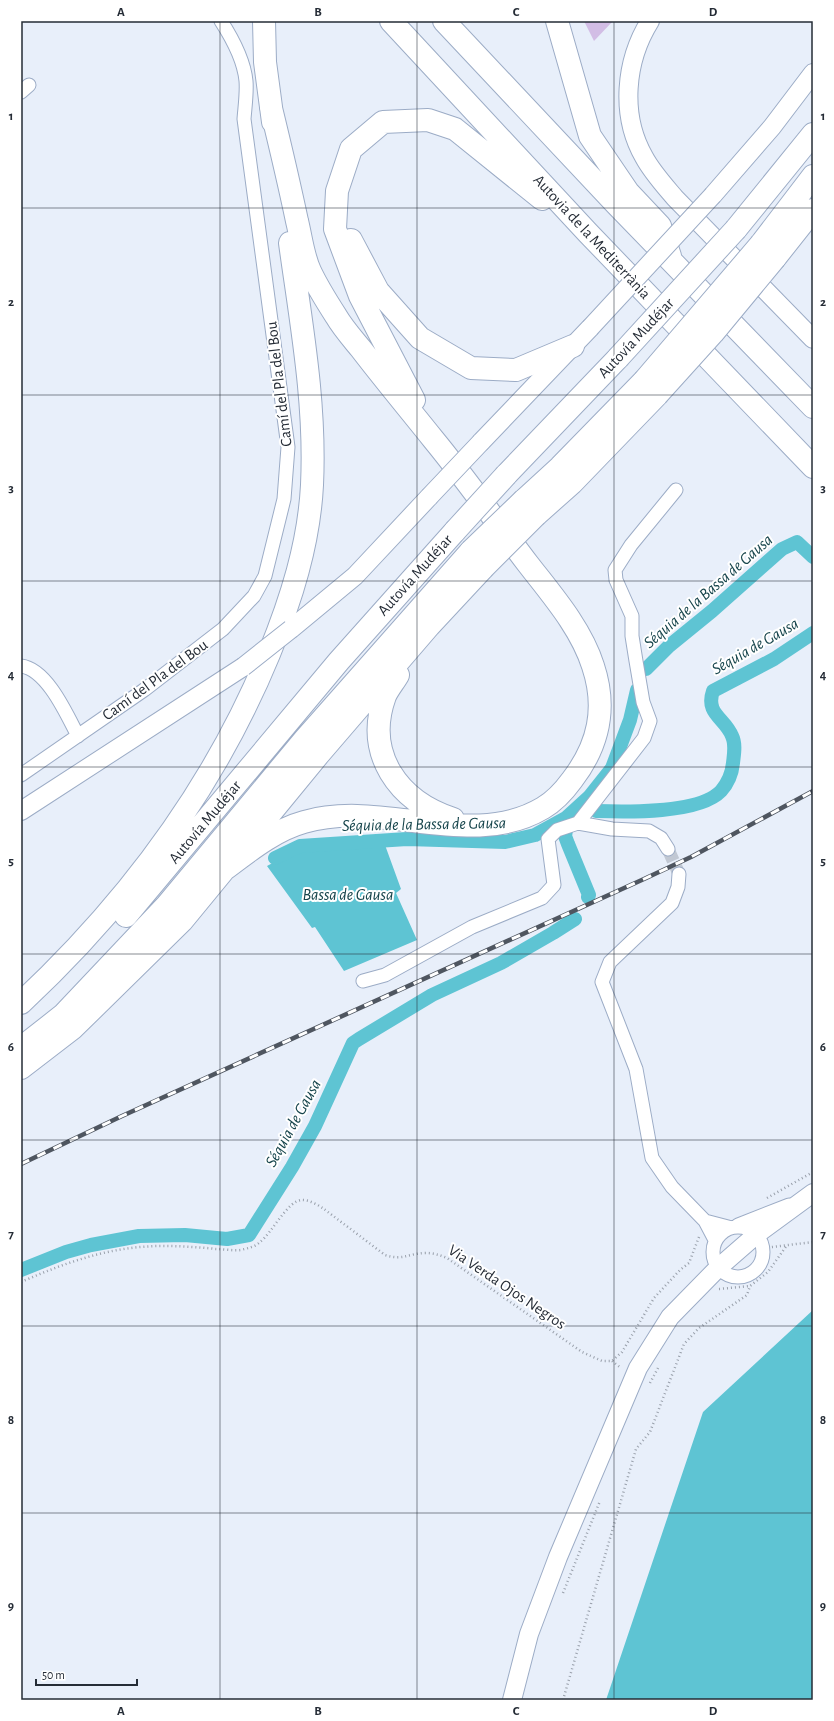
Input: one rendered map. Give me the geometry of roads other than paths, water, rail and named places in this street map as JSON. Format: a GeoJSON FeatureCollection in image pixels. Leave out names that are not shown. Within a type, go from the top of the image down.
{"type":"FeatureCollection","features":[{"type":"Feature","properties":{"kind":"highway"},"geometry":{"type":"LineString","coordinates":[[21,1003],[55,972],[116,906],[156,855],[197,795],[236,726],[254,690],[284,617],[295,583],[303,549],[312,486],[311,406],[306,355],[265,62],[264,21]]}},
{"type":"Feature","properties":{"kind":"highway","name":"Autovia de la Mediterrània"},"geometry":{"type":"LineString","coordinates":[[390,21],[588,234],[813,467]]}},
{"type":"Feature","properties":{"kind":"highway"},"geometry":{"type":"LineString","coordinates":[[444,21],[672,262],[813,406]]}},
{"type":"Feature","properties":{"kind":"highway"},"geometry":{"type":"LineString","coordinates":[[557,21],[590,136],[628,192],[660,226],[672,262]]}},
{"type":"Feature","properties":{"kind":"highway"},"geometry":{"type":"LineString","coordinates":[[224,869],[267,839],[289,828],[303,822],[334,816],[374,816],[428,823],[471,825],[498,824],[524,818],[545,807],[564,791],[584,765],[595,742],[600,715],[599,694],[593,666],[586,648],[573,626],[552,595],[436,442],[380,375],[338,319],[309,269],[271,108]]}},
{"type":"Feature","properties":{"kind":"highway"},"geometry":{"type":"LineString","coordinates":[[436,442],[360,296],[335,228],[336,191],[351,149],[383,122],[428,120],[455,129],[516,179],[588,234]]}},
{"type":"Feature","properties":{"kind":"highway","name":"Autovía Mudéjar"},"geometry":{"type":"LineString","coordinates":[[21,1019],[72,974],[107,938],[339,661],[506,475],[618,358],[736,229],[813,134]]}},
{"type":"Feature","properties":{"kind":"highway","name":"Autovía Mudéjar"},"geometry":{"type":"LineString","coordinates":[[21,1048],[63,1015],[167,905],[305,739],[477,559],[530,508],[560,466],[650,388],[768,251],[813,176]]}},
{"type":"Feature","properties":{"kind":"highway"},"geometry":{"type":"LineString","coordinates":[[336,191],[349,236],[378,291],[420,338],[471,368],[516,370],[573,346]]}},
{"type":"Feature","properties":{"kind":"highway"},"geometry":{"type":"LineString","coordinates":[[768,251],[813,210]]}},
{"type":"Feature","properties":{"kind":"highway"},"geometry":{"type":"LineString","coordinates":[[471,825],[442,816],[421,805],[406,794],[393,777],[384,759],[379,742],[379,720],[386,696],[399,673],[477,559]]}},
{"type":"Feature","properties":{"kind":"highway"},"geometry":{"type":"LineString","coordinates":[[21,1068],[78,1023],[182,921],[334,736],[429,626],[477,559]]}},
{"type":"Feature","properties":{"kind":"main road"},"geometry":{"type":"LineString","coordinates":[[650,21],[642,34],[633,57],[628,82],[629,109],[633,133],[643,157],[658,179],[675,198],[813,339]]}},
{"type":"Feature","properties":{"kind":"main road"},"geometry":{"type":"LineString","coordinates":[[21,811],[243,667],[355,576],[590,328],[713,195],[772,127],[813,73]]}},
{"type":"Feature","properties":{"kind":"main road"},"geometry":{"type":"LineString","coordinates":[[512,1700],[529,1634],[558,1557],[638,1368],[670,1317],[718,1268],[760,1241],[807,1196]]}},
{"type":"Feature","properties":{"kind":"street","name":"Camí del Pla del Bou"},"geometry":{"type":"LineString","coordinates":[[21,775],[144,690],[223,629],[254,596],[265,576],[284,499],[288,447],[244,119],[246,82],[242,64],[228,33],[220,21]]}},
{"type":"Feature","properties":{"kind":"street"},"geometry":{"type":"LineString","coordinates":[[578,823],[644,738],[650,720],[643,702],[632,636],[632,616],[616,580],[615,570],[632,545],[676,490]]}},
{"type":"Feature","properties":{"kind":"street"},"geometry":{"type":"LineString","coordinates":[[21,666],[35,672],[46,681],[78,736]]}},
{"type":"Feature","properties":{"kind":"street"},"geometry":{"type":"LineString","coordinates":[[363,981],[385,975],[472,927],[542,898],[554,885],[548,839],[557,830],[578,823],[649,831],[661,838],[668,849]]}},
{"type":"Feature","properties":{"kind":"street"},"geometry":{"type":"LineString","coordinates":[[678,874],[678,888],[672,903],[610,962],[602,982],[636,1069],[652,1158],[672,1187],[706,1222],[715,1240],[712,1254],[718,1268],[729,1276],[742,1277],[754,1272],[762,1261],[760,1241],[733,1226],[706,1222]]}},
{"type":"Feature","properties":{"kind":"street"},"geometry":{"type":"LineString","coordinates":[[715,1240],[733,1226],[807,1196]]}},
{"type":"Feature","properties":{"kind":"water","name":"Bassa de Gausa"},"geometry":{"type":"Polygon","coordinates":[[[385,845],[401,889],[396,893],[417,940],[344,971],[315,927],[312,928],[267,866],[302,847],[385,845]]]}},
{"type":"Feature","properties":{"kind":"water"},"geometry":{"type":"Polygon","coordinates":[[[813,1310],[813,1700],[606,1700],[703,1412],[813,1310]]]}},
{"type":"Feature","properties":{"kind":"waterway","name":"Séquia de la Bassa de Gausa"},"geometry":{"type":"LineString","coordinates":[[646,669],[669,646],[712,611],[782,549],[797,542],[813,557]]}},
{"type":"Feature","properties":{"kind":"waterway","name":"Séquia de Gausa"},"geometry":{"type":"LineString","coordinates":[[596,811],[626,812],[680,808],[711,799],[721,791],[726,785],[731,774],[734,746],[729,730],[714,711],[711,699],[713,691],[774,659],[813,633]]}},
{"type":"Feature","properties":{"kind":"waterway","name":"Séquia de la Bassa de Gausa"},"geometry":{"type":"LineString","coordinates":[[275,858],[300,846],[407,839],[505,842],[535,835],[566,818],[589,797],[612,768],[630,720],[637,690]]}},
{"type":"Feature","properties":{"kind":"waterway","name":"Séquia de Gausa"},"geometry":{"type":"LineString","coordinates":[[566,830],[565,836],[589,895],[588,897]]}},
{"type":"Feature","properties":{"kind":"waterway","name":"Séquia de Gausa"},"geometry":{"type":"LineString","coordinates":[[21,1270],[66,1252],[91,1245],[139,1236],[185,1235],[227,1239],[249,1235],[292,1167],[315,1126],[353,1043],[432,995],[501,963],[575,919]]}},
{"type":"Feature","properties":{"kind":"tunnel"},"geometry":{"type":"LineString","coordinates":[[668,849],[679,874]]}},
{"type":"Feature","properties":{"kind":"railway"},"geometry":{"type":"LineString","coordinates":[[21,1164],[122,1116],[691,857],[813,791]]}}]}
